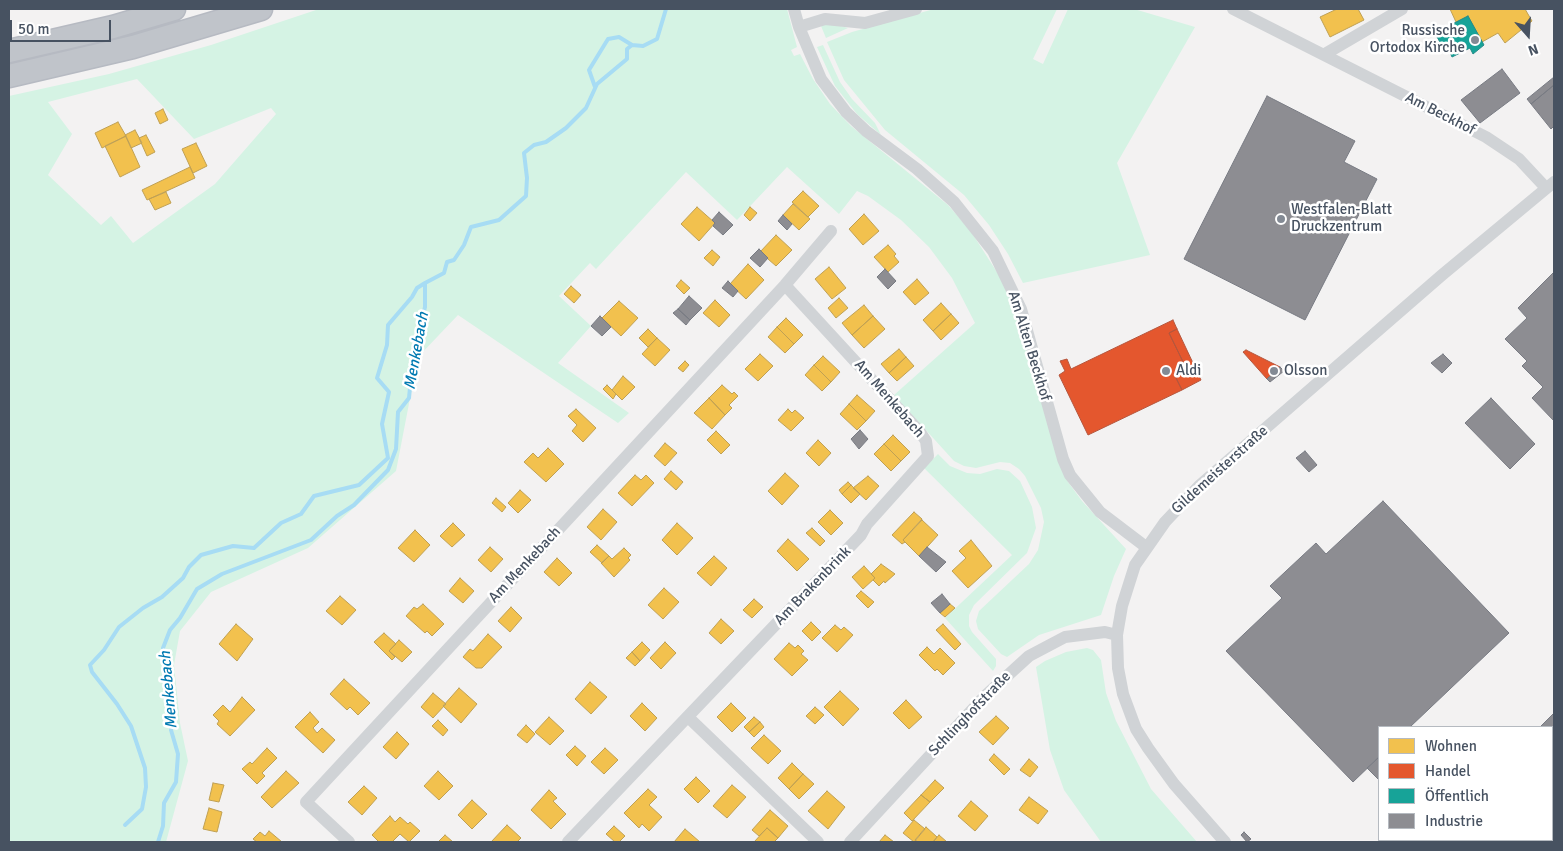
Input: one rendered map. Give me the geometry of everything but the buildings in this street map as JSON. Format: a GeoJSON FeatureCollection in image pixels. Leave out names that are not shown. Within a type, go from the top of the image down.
{"type":"FeatureCollection","features":[{"type":"Feature","properties":{"kind":"highway"},"geometry":{"type":"LineString","coordinates":[[9,51],[113,27],[174,9]]}},
{"type":"Feature","properties":{"kind":"highway"},"geometry":{"type":"LineString","coordinates":[[9,76],[133,47],[261,9]]}},
{"type":"Feature","properties":{"kind":"street","name":"Am Alten Beckhof"},"geometry":{"type":"LineString","coordinates":[[794,9],[799,27],[821,79],[846,112],[866,131],[917,169],[954,202],[993,251],[1021,309],[1063,460],[1070,475],[1100,512],[1146,547]]}},
{"type":"Feature","properties":{"kind":"street"},"geometry":{"type":"LineString","coordinates":[[799,27],[825,19],[865,23],[916,9]]}},
{"type":"Feature","properties":{"kind":"street","name":"Am Beckhof"},"geometry":{"type":"LineString","coordinates":[[1233,9],[1257,13],[1324,54],[1486,137],[1519,159],[1550,185]]}},
{"type":"Feature","properties":{"kind":"street"},"geometry":{"type":"LineString","coordinates":[[1324,54],[1402,9]]}},
{"type":"Feature","properties":{"kind":"street","name":"Gildemeisterstraße"},"geometry":{"type":"LineString","coordinates":[[1224,842],[1174,784],[1136,729],[1123,694],[1118,668],[1117,635],[1127,586],[1136,565],[1146,547],[1178,506],[1199,486],[1442,275],[1550,185]]}},
{"type":"Feature","properties":{"kind":"street","name":"Am Menkebach"},"geometry":{"type":"LineString","coordinates":[[349,842],[306,802],[785,284],[831,231]]}},
{"type":"Feature","properties":{"kind":"street","name":"Am Menkebach"},"geometry":{"type":"LineString","coordinates":[[785,284],[920,432],[928,449]]}},
{"type":"Feature","properties":{"kind":"street","name":"Am Brakenbrink"},"geometry":{"type":"LineString","coordinates":[[568,842],[861,535],[867,524],[923,463],[928,456],[928,449]]}},
{"type":"Feature","properties":{"kind":"street","name":"Schlinghofstraße"},"geometry":{"type":"LineString","coordinates":[[850,842],[984,697],[1029,656],[1066,637],[1086,633],[1117,635]]}},
{"type":"Feature","properties":{"kind":"street"},"geometry":{"type":"LineString","coordinates":[[688,718],[818,842]]}},
{"type":"Feature","properties":{"kind":"green space"},"geometry":{"type":"Polygon","coordinates":[[[319,9],[787,9],[797,47],[791,50],[794,56],[800,54],[813,79],[830,104],[851,126],[948,205],[970,230],[1002,280],[1015,310],[1068,482],[1082,501],[1126,549],[1114,576],[1101,615],[1039,635],[1007,657],[1001,654],[978,629],[976,621],[979,611],[1029,564],[1038,550],[1044,522],[1041,508],[1025,476],[1019,469],[1010,463],[1000,462],[976,468],[964,466],[954,461],[894,395],[975,323],[952,278],[929,247],[901,220],[868,196],[857,191],[839,214],[787,167],[737,220],[686,172],[596,269],[590,263],[559,296],[591,326],[558,363],[629,413],[618,423],[458,315],[418,357],[396,471],[308,548],[211,592],[180,631],[174,665],[180,723],[188,761],[166,842],[9,842],[9,96],[109,74],[211,45],[319,9]],[[137,79],[48,102],[72,134],[48,175],[101,225],[111,216],[133,243],[215,184],[276,114],[271,108],[194,139],[137,79]]]}},
{"type":"Feature","properties":{"kind":"green space"},"geometry":{"type":"Polygon","coordinates":[[[934,9],[1057,9],[1033,59],[1043,64],[1068,9],[1134,9],[1195,27],[1117,163],[1150,255],[1023,283],[1008,254],[989,225],[964,195],[885,130],[844,80],[827,42],[852,32],[934,9]]]}},
{"type":"Feature","properties":{"kind":"green space"},"geometry":{"type":"Polygon","coordinates":[[[827,24],[848,28],[826,38],[821,26],[827,24]]]}},
{"type":"Feature","properties":{"kind":"green space"},"geometry":{"type":"Polygon","coordinates":[[[823,45],[840,82],[852,99],[875,123],[881,135],[857,114],[835,86],[817,47],[823,45]]]}},
{"type":"Feature","properties":{"kind":"green space"},"geometry":{"type":"Polygon","coordinates":[[[938,454],[950,466],[967,473],[980,474],[997,469],[1009,471],[1020,481],[1032,507],[1036,528],[1027,553],[974,605],[969,615],[969,626],[972,632],[996,659],[996,666],[993,671],[945,618],[1012,555],[924,468],[938,454]]]}},
{"type":"Feature","properties":{"kind":"green space"},"geometry":{"type":"Polygon","coordinates":[[[1087,648],[1093,650],[1101,660],[1106,693],[1116,721],[1151,789],[1197,842],[1101,842],[1064,790],[1050,750],[1036,667],[1066,652],[1087,648]]]}},
{"type":"Feature","properties":{"kind":"waterway","name":"Menkebach"},"geometry":{"type":"LineString","coordinates":[[158,842],[163,826],[164,803],[176,782],[178,754],[171,730],[174,703],[163,648],[170,630],[180,618],[197,589],[222,574],[311,540],[337,516],[354,505],[388,470],[396,449],[398,412],[409,398],[413,357],[425,307],[425,283],[444,273],[447,262],[454,260],[464,245],[471,227],[499,220],[526,196],[527,178],[524,153],[534,145],[546,142],[566,128],[586,108],[597,84],[627,59],[627,49],[632,45],[643,46],[657,39],[666,9]]}},
{"type":"Feature","properties":{"kind":"waterway"},"geometry":{"type":"LineString","coordinates":[[595,87],[589,70],[608,39],[619,37],[632,45]]}},
{"type":"Feature","properties":{"kind":"waterway"},"geometry":{"type":"LineString","coordinates":[[125,825],[142,809],[146,787],[145,768],[131,726],[117,704],[92,672],[90,665],[104,650],[119,627],[143,608],[162,597],[183,578],[189,567],[201,555],[233,546],[254,548],[281,523],[301,514],[314,496],[359,485],[388,458],[382,424],[389,392],[377,378],[387,345],[388,325],[412,297],[417,288],[425,283]]}},
{"type":"Feature","properties":{"kind":"place","name":"Russische Ortodox Kirche"},"geometry":{"type":"Point","coordinates":[1475,40]}},
{"type":"Feature","properties":{"kind":"place","name":"Westfalen-Blatt Druckzentrum"},"geometry":{"type":"Point","coordinates":[1281,219]}},
{"type":"Feature","properties":{"kind":"place","name":"Aldi"},"geometry":{"type":"Point","coordinates":[1166,371]}},
{"type":"Feature","properties":{"kind":"place","name":"Olsson"},"geometry":{"type":"Point","coordinates":[1274,371]}}]}
